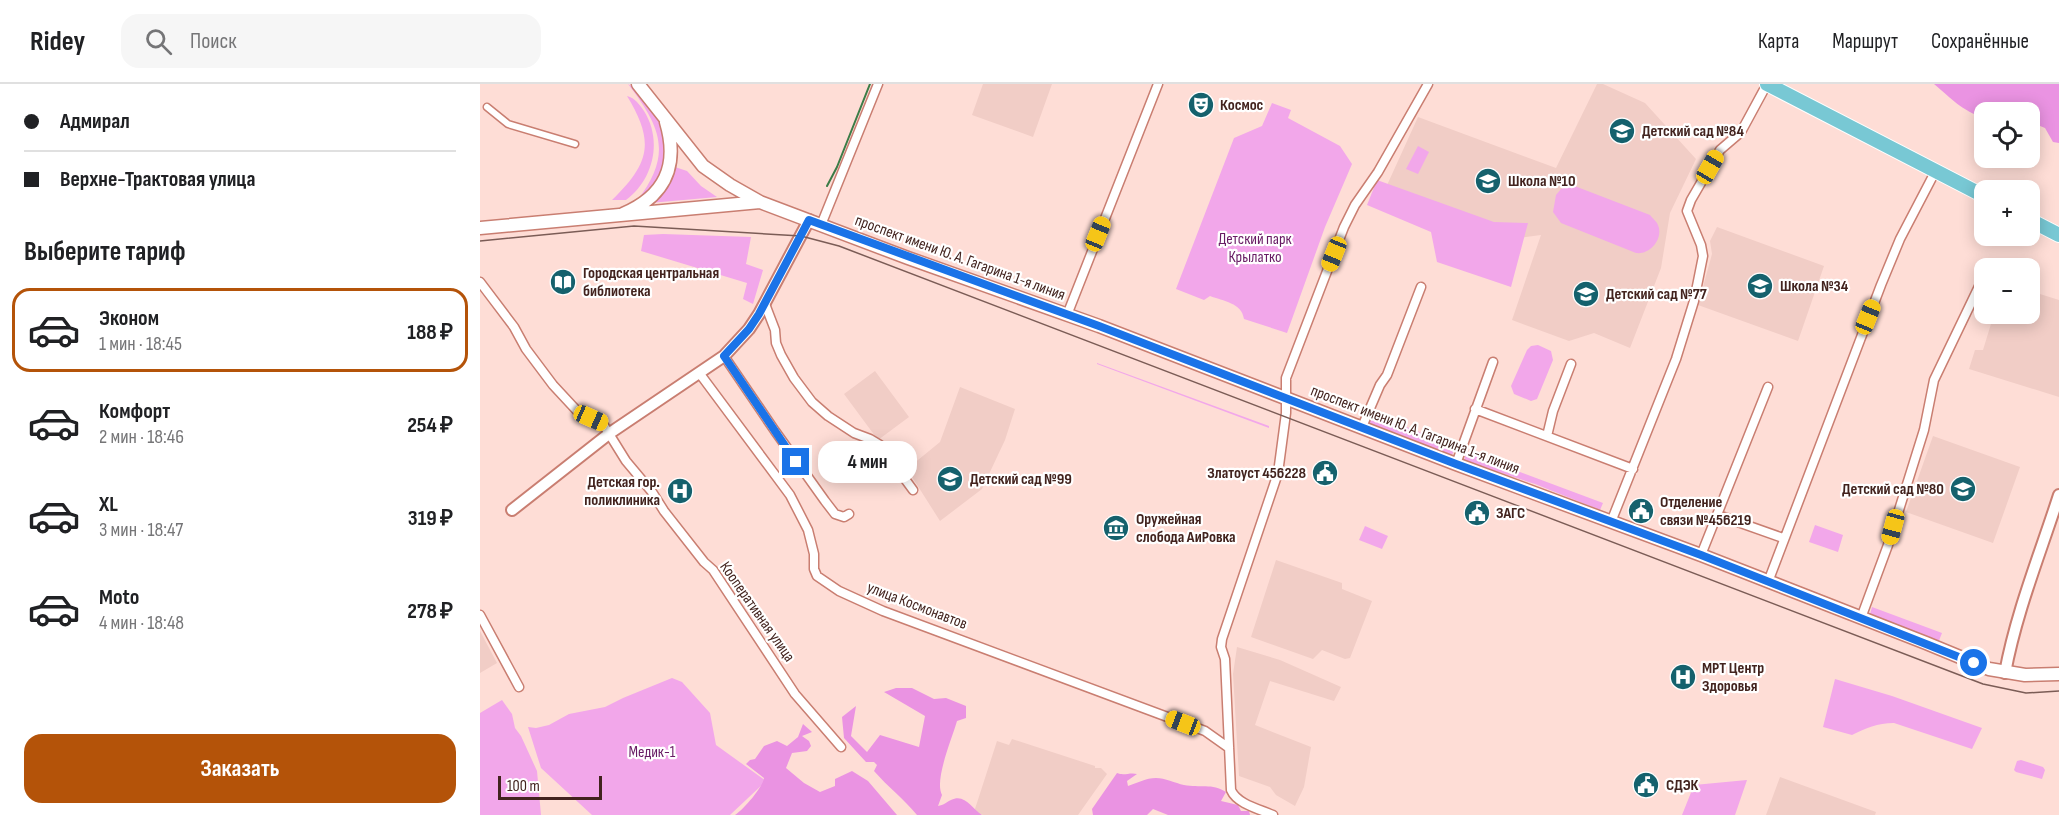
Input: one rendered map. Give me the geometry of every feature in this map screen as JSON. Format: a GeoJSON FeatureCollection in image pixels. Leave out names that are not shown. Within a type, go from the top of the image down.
{"type":"FeatureCollection","features":[{"type":"Feature","properties":{"kind":"main road","name":"проспект имени Ю. А. Гагарина 1-я линия"},"geometry":{"type":"LineString","coordinates":[[638,84],[703,166],[730,186],[760,202],[1067,315],[1701,555],[1989,669],[2005,673],[2059,674]]}},
{"type":"Feature","properties":{"kind":"main road"},"geometry":{"type":"LineString","coordinates":[[1767,84],[1974,191]]}},
{"type":"Feature","properties":{"kind":"main road"},"geometry":{"type":"LineString","coordinates":[[616,217],[630,211],[652,196],[667,175],[671,163],[672,146],[665,118]]}},
{"type":"Feature","properties":{"kind":"main road"},"geometry":{"type":"LineString","coordinates":[[480,228],[760,202]]}},
{"type":"Feature","properties":{"kind":"main road"},"geometry":{"type":"LineString","coordinates":[[2040,225],[2059,235]]}},
{"type":"Feature","properties":{"kind":"street"},"geometry":{"type":"LineString","coordinates":[[512,510],[610,433],[724,356],[749,329],[815,223],[878,84]]}},
{"type":"Feature","properties":{"kind":"street"},"geometry":{"type":"LineString","coordinates":[[1067,315],[1158,84]]}},
{"type":"Feature","properties":{"kind":"street"},"geometry":{"type":"LineString","coordinates":[[1273,815],[1242,802],[1233,796],[1231,790],[1225,659],[1221,647],[1222,639],[1278,473],[1279,426],[1286,398],[1287,378],[1354,205],[1378,172],[1428,84]]}},
{"type":"Feature","properties":{"kind":"street"},"geometry":{"type":"LineString","coordinates":[[1611,522],[1676,359],[1703,265],[1701,245],[1687,211],[1720,150],[1741,132],[1767,84]]}},
{"type":"Feature","properties":{"kind":"street"},"geometry":{"type":"LineString","coordinates":[[487,107],[508,124],[575,144]]}},
{"type":"Feature","properties":{"kind":"street"},"geometry":{"type":"LineString","coordinates":[[1768,582],[1881,285],[1900,239],[1935,172]]}},
{"type":"Feature","properties":{"kind":"street"},"geometry":{"type":"LineString","coordinates":[[480,282],[553,385],[579,413],[603,424],[610,433]]}},
{"type":"Feature","properties":{"kind":"street"},"geometry":{"type":"LineString","coordinates":[[1362,427],[1387,375],[1421,287]]}},
{"type":"Feature","properties":{"kind":"street"},"geometry":{"type":"LineString","coordinates":[[1861,618],[1888,545],[1924,430],[1934,381],[1974,297]]}},
{"type":"Feature","properties":{"kind":"street"},"geometry":{"type":"LineString","coordinates":[[765,304],[773,323],[776,343],[781,355],[794,378],[812,402],[854,433],[870,438],[880,445],[914,490]]}},
{"type":"Feature","properties":{"kind":"street"},"geometry":{"type":"LineString","coordinates":[[724,356],[790,454],[835,514],[844,517],[849,514]]}},
{"type":"Feature","properties":{"kind":"street"},"geometry":{"type":"LineString","coordinates":[[1456,464],[1493,362]]}},
{"type":"Feature","properties":{"kind":"street"},"geometry":{"type":"LineString","coordinates":[[1547,436],[1571,364]]}},
{"type":"Feature","properties":{"kind":"street","name":"улица Космонавтов"},"geometry":{"type":"LineString","coordinates":[[700,374],[790,495],[808,530],[817,576],[839,591],[883,611],[1205,731],[1229,748]]}},
{"type":"Feature","properties":{"kind":"street"},"geometry":{"type":"LineString","coordinates":[[1701,555],[1768,387]]}},
{"type":"Feature","properties":{"kind":"street"},"geometry":{"type":"LineString","coordinates":[[1475,409],[1633,470]]}},
{"type":"Feature","properties":{"kind":"street","name":"Кооперативная улица"},"geometry":{"type":"LineString","coordinates":[[610,433],[626,462],[652,492],[704,562],[713,570],[795,694],[841,747]]}},
{"type":"Feature","properties":{"kind":"street"},"geometry":{"type":"LineString","coordinates":[[2005,673],[2009,650],[2059,495]]}},
{"type":"Feature","properties":{"kind":"street"},"geometry":{"type":"LineString","coordinates":[[1718,515],[1784,538]]}},
{"type":"Feature","properties":{"kind":"street"},"geometry":{"type":"LineString","coordinates":[[480,615],[519,687]]}},
{"type":"Feature","properties":{"kind":"shaded area"},"geometry":{"type":"Polygon","coordinates":[[[983,84],[1052,84],[1033,137],[972,115],[983,84]]]}},
{"type":"Feature","properties":{"kind":"shaded area"},"geometry":{"type":"Polygon","coordinates":[[[1597,84],[1603,84],[1645,103],[1696,159],[1670,213],[1661,268],[1630,348],[1594,333],[1569,341],[1512,320],[1541,235],[1498,241],[1383,194],[1418,117],[1556,168],[1597,84]]]}},
{"type":"Feature","properties":{"kind":"shaded area"},"geometry":{"type":"Polygon","coordinates":[[[1934,84],[2059,84],[2059,143],[2053,142],[2045,128],[2040,126],[2040,102],[1974,102],[1974,114],[1934,84]]]}},
{"type":"Feature","properties":{"kind":"shaded area","name":"Школа №34"},"geometry":{"type":"Polygon","coordinates":[[[1717,227],[1824,266],[1798,341],[1698,305],[1712,254],[1710,241],[1717,227]]]}},
{"type":"Feature","properties":{"kind":"shaded area"},"geometry":{"type":"Polygon","coordinates":[[[2040,294],[2059,300],[2059,397],[1969,369],[1975,350],[1983,350],[1991,324],[2040,324],[2040,294]]]}},
{"type":"Feature","properties":{"kind":"shaded area"},"geometry":{"type":"Polygon","coordinates":[[[875,371],[909,417],[878,440],[844,394],[875,371]]]}},
{"type":"Feature","properties":{"kind":"shaded area"},"geometry":{"type":"Polygon","coordinates":[[[960,387],[1015,409],[1005,440],[982,489],[940,521],[907,469],[940,442],[960,387]]]}},
{"type":"Feature","properties":{"kind":"shaded area","name":"Детский сад №80"},"geometry":{"type":"Polygon","coordinates":[[[1933,436],[2020,467],[1993,543],[1906,512],[1933,436]]]}},
{"type":"Feature","properties":{"kind":"shaded area"},"geometry":{"type":"Polygon","coordinates":[[[1276,560],[1342,583],[1342,589],[1372,601],[1350,658],[1345,659],[1322,650],[1313,659],[1251,637],[1276,560]]]}},
{"type":"Feature","properties":{"kind":"shaded area"},"geometry":{"type":"Polygon","coordinates":[[[480,631],[497,663],[480,673],[480,631]]]}},
{"type":"Feature","properties":{"kind":"shaded area"},"geometry":{"type":"Polygon","coordinates":[[[1237,647],[1280,660],[1341,687],[1334,701],[1270,681],[1255,725],[1311,747],[1304,787],[1295,806],[1276,795],[1270,787],[1239,776],[1233,674],[1237,647]]]}},
{"type":"Feature","properties":{"kind":"shaded area"},"geometry":{"type":"Polygon","coordinates":[[[896,688],[912,688],[934,699],[946,698],[966,706],[966,718],[957,721],[945,759],[940,780],[942,795],[938,806],[956,798],[964,800],[982,815],[917,815],[874,771],[877,765],[874,762],[866,762],[844,738],[842,717],[856,706],[851,736],[867,752],[880,735],[919,747],[925,716],[884,692],[896,688]]]}},
{"type":"Feature","properties":{"kind":"shaded area"},"geometry":{"type":"Polygon","coordinates":[[[803,724],[812,732],[802,736],[809,741],[811,746],[807,751],[792,753],[786,768],[804,783],[820,792],[835,786],[835,779],[852,771],[868,781],[897,815],[735,815],[752,798],[764,778],[746,764],[755,759],[764,746],[777,741],[787,746],[798,737],[803,724]]]}},
{"type":"Feature","properties":{"kind":"shaded area"},"geometry":{"type":"Polygon","coordinates":[[[1012,739],[1095,766],[1095,768],[1101,768],[1107,774],[1078,815],[983,815],[974,812],[997,741],[1009,745],[1012,739]]]}},
{"type":"Feature","properties":{"kind":"shaded area"},"geometry":{"type":"Polygon","coordinates":[[[1117,773],[1137,774],[1127,781],[1128,786],[1156,778],[1184,785],[1221,789],[1226,792],[1221,801],[1238,805],[1241,811],[1249,811],[1250,815],[1168,815],[1153,809],[1147,815],[1093,815],[1092,809],[1117,773]]]}},
{"type":"Feature","properties":{"kind":"shaded area"},"geometry":{"type":"Polygon","coordinates":[[[1780,777],[1876,812],[1875,815],[1766,815],[1780,777]]]}},
{"type":"Feature","properties":{"kind":"green space"},"geometry":{"type":"Polygon","coordinates":[[[628,84],[640,94],[656,117],[664,135],[667,153],[663,172],[658,182],[637,201],[655,169],[659,155],[658,141],[648,114],[628,84]]]}},
{"type":"Feature","properties":{"kind":"green space"},"geometry":{"type":"Polygon","coordinates":[[[627,96],[639,104],[644,111],[650,123],[654,147],[649,171],[643,182],[626,200],[612,200],[634,175],[641,163],[644,151],[645,139],[642,126],[627,96]]]}},
{"type":"Feature","properties":{"kind":"green space","name":"Детский парк Крылатко"},"geometry":{"type":"Polygon","coordinates":[[[1272,103],[1291,110],[1288,118],[1340,146],[1352,164],[1325,227],[1287,333],[1244,319],[1240,309],[1226,301],[1210,296],[1204,300],[1176,289],[1234,138],[1262,126],[1272,103]]]}},
{"type":"Feature","properties":{"kind":"green space"},"geometry":{"type":"Polygon","coordinates":[[[1418,146],[1429,152],[1418,174],[1406,169],[1418,146]]]}},
{"type":"Feature","properties":{"kind":"green space"},"geometry":{"type":"Polygon","coordinates":[[[675,167],[687,171],[701,186],[717,197],[650,203],[666,187],[675,167]]]}},
{"type":"Feature","properties":{"kind":"green space"},"geometry":{"type":"Polygon","coordinates":[[[1377,180],[1494,222],[1528,223],[1511,287],[1437,262],[1431,232],[1367,205],[1377,180]]]}},
{"type":"Feature","properties":{"kind":"green space"},"geometry":{"type":"Polygon","coordinates":[[[1572,185],[1650,215],[1659,228],[1655,244],[1647,251],[1636,253],[1561,223],[1553,212],[1556,195],[1561,189],[1572,185]]]}},
{"type":"Feature","properties":{"kind":"green space"},"geometry":{"type":"Polygon","coordinates":[[[644,235],[751,237],[746,264],[763,270],[753,304],[743,299],[747,283],[641,251],[644,235]]]}},
{"type":"Feature","properties":{"kind":"green space"},"geometry":{"type":"Polygon","coordinates":[[[1538,345],[1551,351],[1553,360],[1537,399],[1531,401],[1514,394],[1511,386],[1527,350],[1531,346],[1538,345]]]}},
{"type":"Feature","properties":{"kind":"green space"},"geometry":{"type":"Polygon","coordinates":[[[1097,364],[1269,426],[1269,428],[1097,364]]]}},
{"type":"Feature","properties":{"kind":"green space"},"geometry":{"type":"Polygon","coordinates":[[[1370,413],[1456,446],[1452,455],[1366,422],[1370,413]]]}},
{"type":"Feature","properties":{"kind":"green space"},"geometry":{"type":"Polygon","coordinates":[[[1466,452],[1603,503],[1600,510],[1535,484],[1464,461],[1466,452]]]}},
{"type":"Feature","properties":{"kind":"green space"},"geometry":{"type":"Polygon","coordinates":[[[1815,525],[1843,535],[1838,552],[1809,542],[1815,525]]]}},
{"type":"Feature","properties":{"kind":"green space"},"geometry":{"type":"Polygon","coordinates":[[[1365,526],[1388,536],[1382,549],[1359,540],[1365,526]]]}},
{"type":"Feature","properties":{"kind":"green space"},"geometry":{"type":"Polygon","coordinates":[[[1872,607],[1942,633],[1938,643],[1869,618],[1872,607]]]}},
{"type":"Feature","properties":{"kind":"green space","name":"Медик-1"},"geometry":{"type":"Polygon","coordinates":[[[672,678],[682,682],[710,713],[716,745],[766,781],[730,815],[592,815],[541,768],[528,727],[549,725],[569,714],[605,707],[672,678]]]}},
{"type":"Feature","properties":{"kind":"green space"},"geometry":{"type":"Polygon","coordinates":[[[1835,679],[1892,696],[1982,728],[1972,749],[1894,723],[1872,726],[1852,735],[1823,727],[1835,679]]]}},
{"type":"Feature","properties":{"kind":"green space"},"geometry":{"type":"Polygon","coordinates":[[[502,700],[512,714],[515,728],[537,771],[541,815],[480,815],[480,713],[502,700]]]}},
{"type":"Feature","properties":{"kind":"green space"},"geometry":{"type":"Polygon","coordinates":[[[2021,760],[2043,767],[2045,770],[2042,779],[2016,772],[2014,770],[2017,761],[2021,760]]]}},
{"type":"Feature","properties":{"kind":"green space"},"geometry":{"type":"Polygon","coordinates":[[[1747,780],[1735,815],[1682,815],[1694,785],[1747,780]]]}},
{"type":"Feature","properties":{"kind":"waterway"},"geometry":{"type":"LineString","coordinates":[[827,186],[837,167],[870,84]]}},
{"type":"Feature","properties":{"kind":"tram line"},"geometry":{"type":"LineString","coordinates":[[480,241],[634,226],[801,236],[839,246],[1983,684],[2026,693],[2059,691]]}},
{"type":"Feature","properties":{"kind":"place","name":"Космос"},"geometry":{"type":"Point","coordinates":[1201,105]}},
{"type":"Feature","properties":{"kind":"place","name":"Детский сад №84"},"geometry":{"type":"Point","coordinates":[1622,131]}},
{"type":"Feature","properties":{"kind":"place","name":"Школа №10"},"geometry":{"type":"Point","coordinates":[1488,181]}},
{"type":"Feature","properties":{"kind":"place","name":"Городская центральная библиотека"},"geometry":{"type":"Point","coordinates":[563,282]}},
{"type":"Feature","properties":{"kind":"place","name":"Школа №34"},"geometry":{"type":"Point","coordinates":[1760,286]}},
{"type":"Feature","properties":{"kind":"place","name":"Детский сад №77"},"geometry":{"type":"Point","coordinates":[1586,294]}},
{"type":"Feature","properties":{"kind":"place","name":"Златоуст 456228"},"geometry":{"type":"Point","coordinates":[1325,473]}},
{"type":"Feature","properties":{"kind":"place","name":"Детский сад №99"},"geometry":{"type":"Point","coordinates":[950,479]}},
{"type":"Feature","properties":{"kind":"place","name":"Детский сад №80"},"geometry":{"type":"Point","coordinates":[1963,489]}},
{"type":"Feature","properties":{"kind":"place","name":"Детская гор. поликлиника"},"geometry":{"type":"Point","coordinates":[680,491]}},
{"type":"Feature","properties":{"kind":"place","name":"Отделение связи №456219"},"geometry":{"type":"Point","coordinates":[1641,511]}},
{"type":"Feature","properties":{"kind":"place","name":"ЗАГС"},"geometry":{"type":"Point","coordinates":[1477,513]}},
{"type":"Feature","properties":{"kind":"place","name":"Оружейная слобода АиРовка"},"geometry":{"type":"Point","coordinates":[1116,528]}},
{"type":"Feature","properties":{"kind":"place","name":"МРТ Центр Здоровья"},"geometry":{"type":"Point","coordinates":[1683,677]}},
{"type":"Feature","properties":{"kind":"place","name":"СДЭК"},"geometry":{"type":"Point","coordinates":[1646,785]}},
{"type":"Feature","properties":{"kind":"route"},"geometry":{"type":"LineString","coordinates":[[796,462],[724,356],[749,329],[759,314],[809,220],[1099,326],[1456,464],[1701,555],[1974,663]]}}]}
